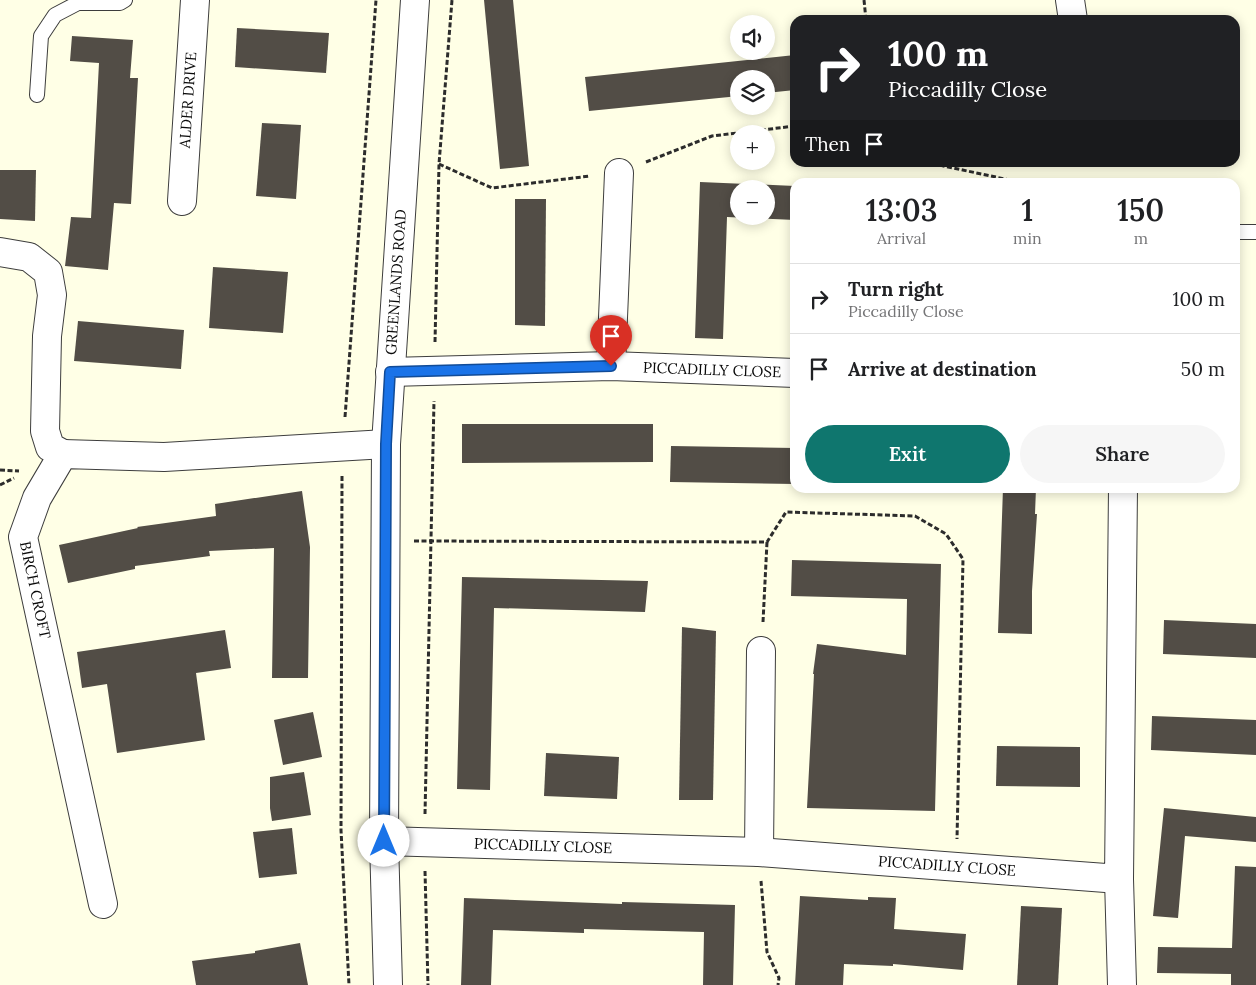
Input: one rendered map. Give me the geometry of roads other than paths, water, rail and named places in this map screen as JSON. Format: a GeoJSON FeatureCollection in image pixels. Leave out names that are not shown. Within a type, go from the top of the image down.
{"type":"FeatureCollection","features":[{"type":"Feature","properties":{"kind":"street","name":"ALDER DRIVE"},"geometry":{"type":"LineString","coordinates":[[182,201],[195,0]]}},
{"type":"Feature","properties":{"kind":"street","name":"GREENLANDS ROAD"},"geometry":{"type":"LineString","coordinates":[[388,985],[384,841],[386,444],[415,0]]}},
{"type":"Feature","properties":{"kind":"street"},"geometry":{"type":"LineString","coordinates":[[1070,0],[1072,15]]}},
{"type":"Feature","properties":{"kind":"street"},"geometry":{"type":"LineString","coordinates":[[611,366],[619,173]]}},
{"type":"Feature","properties":{"kind":"street"},"geometry":{"type":"LineString","coordinates":[[0,252],[28,257],[48,272],[52,295],[47,336],[45,431],[50,448],[63,454],[164,457],[386,444]]}},
{"type":"Feature","properties":{"kind":"street","name":"PICCADILLY CLOSE"},"geometry":{"type":"LineString","coordinates":[[390,372],[611,366],[790,373]]}},
{"type":"Feature","properties":{"kind":"street","name":"BIRCH CROFT"},"geometry":{"type":"LineString","coordinates":[[63,454],[36,498],[22,537],[103,904]]}},
{"type":"Feature","properties":{"kind":"street"},"geometry":{"type":"LineString","coordinates":[[1122,493],[1119,879],[1122,985]]}},
{"type":"Feature","properties":{"kind":"street"},"geometry":{"type":"LineString","coordinates":[[759,852],[761,651]]}},
{"type":"Feature","properties":{"kind":"street","name":"PICCADILLY CLOSE"},"geometry":{"type":"LineString","coordinates":[[384,841],[759,852],[1119,879]]}},
{"type":"Feature","properties":{"kind":"lane"},"geometry":{"type":"LineString","coordinates":[[37,95],[42,36],[55,14],[78,3],[120,3],[125,0]]}},
{"type":"Feature","properties":{"kind":"lane"},"geometry":{"type":"LineString","coordinates":[[1240,232],[1256,232]]}}]}
